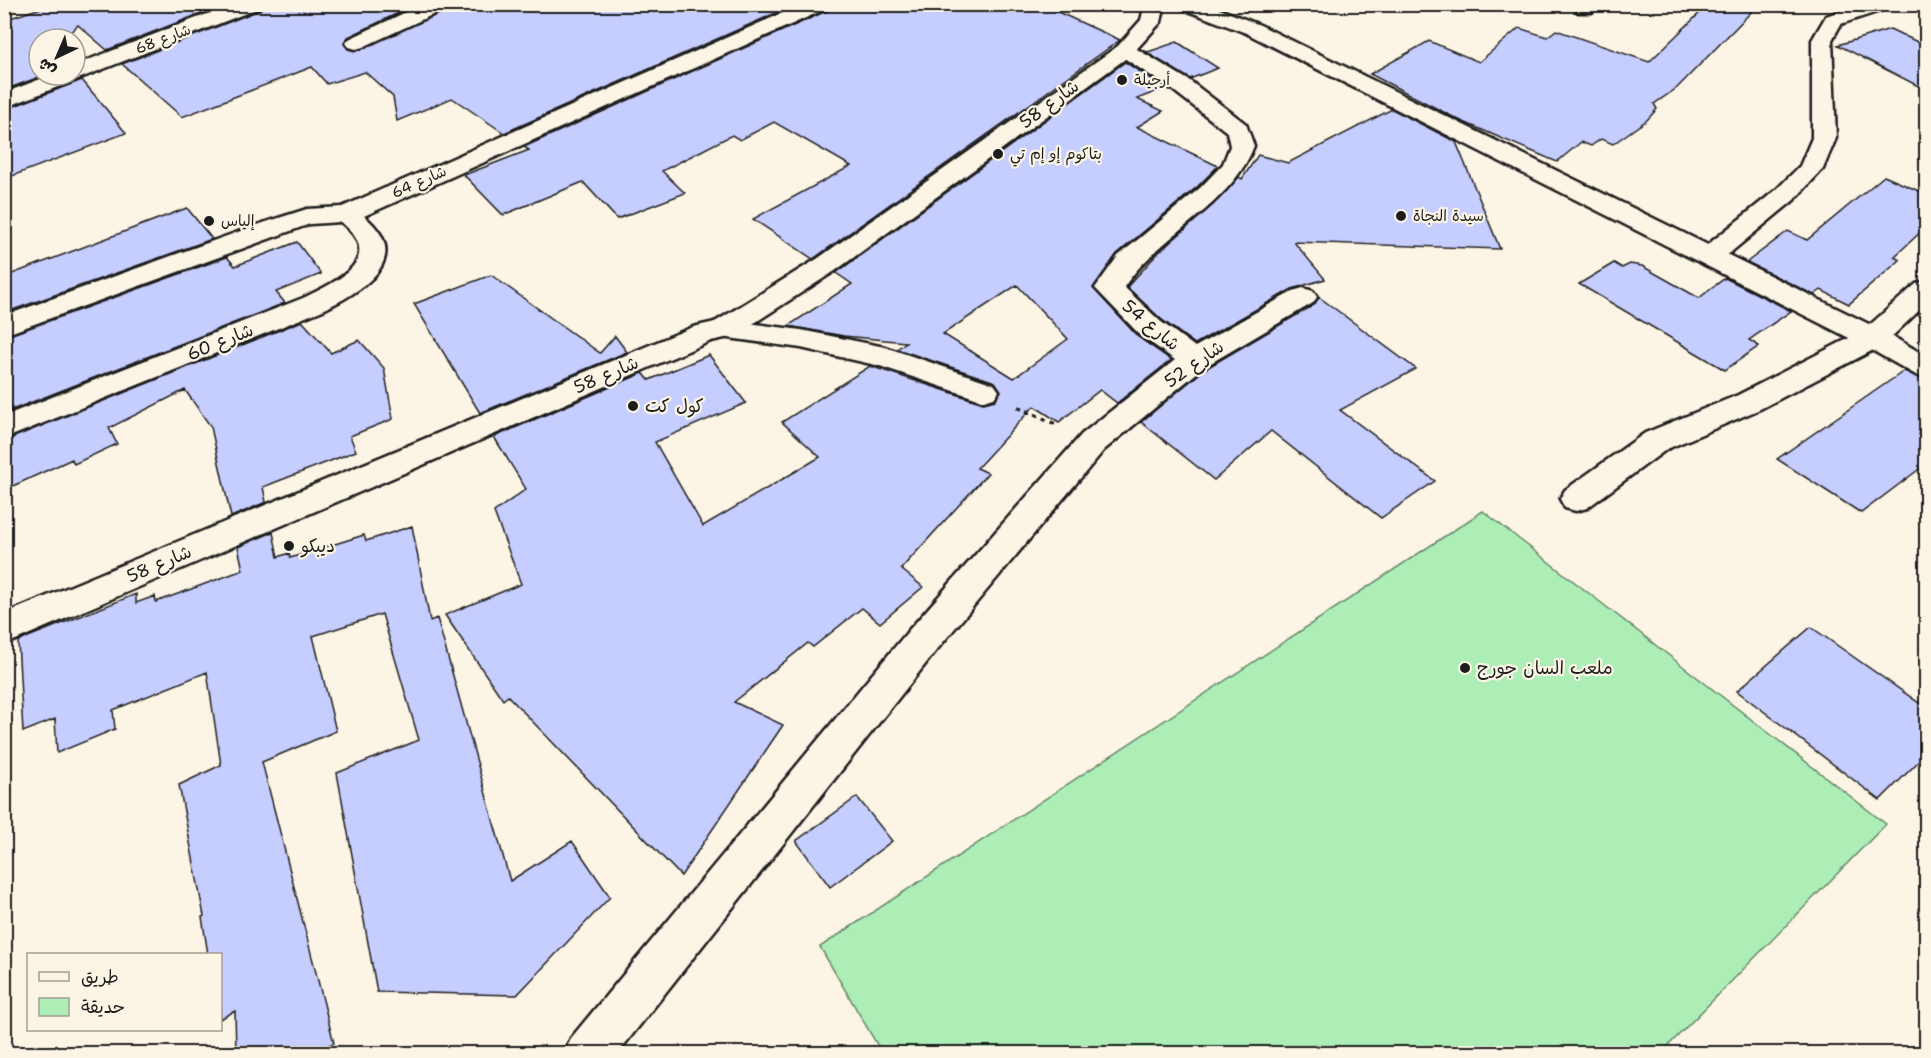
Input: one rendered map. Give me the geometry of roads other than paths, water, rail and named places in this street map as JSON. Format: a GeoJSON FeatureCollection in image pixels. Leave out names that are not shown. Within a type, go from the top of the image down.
{"type":"FeatureCollection","features":[{"type":"Feature","properties":{"kind":"street","name":"شارع 68"},"geometry":{"type":"LineString","coordinates":[[87,69],[252,4]]}},
{"type":"Feature","properties":{"kind":"street"},"geometry":{"type":"LineString","coordinates":[[356,43],[440,4]]}},
{"type":"Feature","properties":{"kind":"street","name":"شارع 64"},"geometry":{"type":"LineString","coordinates":[[4,326],[289,222],[325,214],[347,214],[821,4]]}},
{"type":"Feature","properties":{"kind":"street"},"geometry":{"type":"LineString","coordinates":[[1710,256],[1785,195],[1811,169],[1824,138],[1822,40],[1833,20],[1882,4]]}},
{"type":"Feature","properties":{"kind":"street"},"geometry":{"type":"LineString","coordinates":[[1194,5],[1253,29],[1873,338],[1926,368]]}},
{"type":"Feature","properties":{"kind":"street","name":"شارع 58"},"geometry":{"type":"LineString","coordinates":[[4,630],[703,334],[724,329],[826,265],[1125,50],[1153,13],[1194,5]]}},
{"type":"Feature","properties":{"kind":"street","name":"شارع 54"},"geometry":{"type":"LineString","coordinates":[[1125,50],[1182,86],[1238,129],[1242,146],[1234,166],[1209,193],[1127,262],[1109,288],[1150,328],[1194,360]]}},
{"type":"Feature","properties":{"kind":"street","name":"شارع 68"},"geometry":{"type":"LineString","coordinates":[[4,101],[40,87]]}},
{"type":"Feature","properties":{"kind":"street","name":"شارع 60"},"geometry":{"type":"LineString","coordinates":[[4,428],[313,304],[342,289],[363,274],[373,257],[370,237],[347,214]]}},
{"type":"Feature","properties":{"kind":"street"},"geometry":{"type":"LineString","coordinates":[[1576,499],[1656,441],[1749,402],[1873,338],[1926,290]]}},
{"type":"Feature","properties":{"kind":"street","name":"شارع 52"},"geometry":{"type":"LineString","coordinates":[[587,1053],[922,641],[1094,442],[1194,360],[1303,297]]}},
{"type":"Feature","properties":{"kind":"street"},"geometry":{"type":"LineString","coordinates":[[724,329],[801,339],[885,357],[984,391]]}},
{"type":"Feature","properties":{"kind":"place","name":"أرجيلة"},"geometry":{"type":"Point","coordinates":[1122,80]}},
{"type":"Feature","properties":{"kind":"place","name":"بتاكوم إو إم تي"},"geometry":{"type":"Point","coordinates":[998,154]}},
{"type":"Feature","properties":{"kind":"place","name":"سيدة النجاة"},"geometry":{"type":"Point","coordinates":[1401,216]}},
{"type":"Feature","properties":{"kind":"place","name":"إلياس"},"geometry":{"type":"Point","coordinates":[209,221]}},
{"type":"Feature","properties":{"kind":"place","name":"كول كت"},"geometry":{"type":"Point","coordinates":[633,406]}},
{"type":"Feature","properties":{"kind":"place","name":"ديبكو"},"geometry":{"type":"Point","coordinates":[289,546]}},
{"type":"Feature","properties":{"kind":"place","name":"ملعب السان جورج"},"geometry":{"type":"Point","coordinates":[1465,668]}}]}
